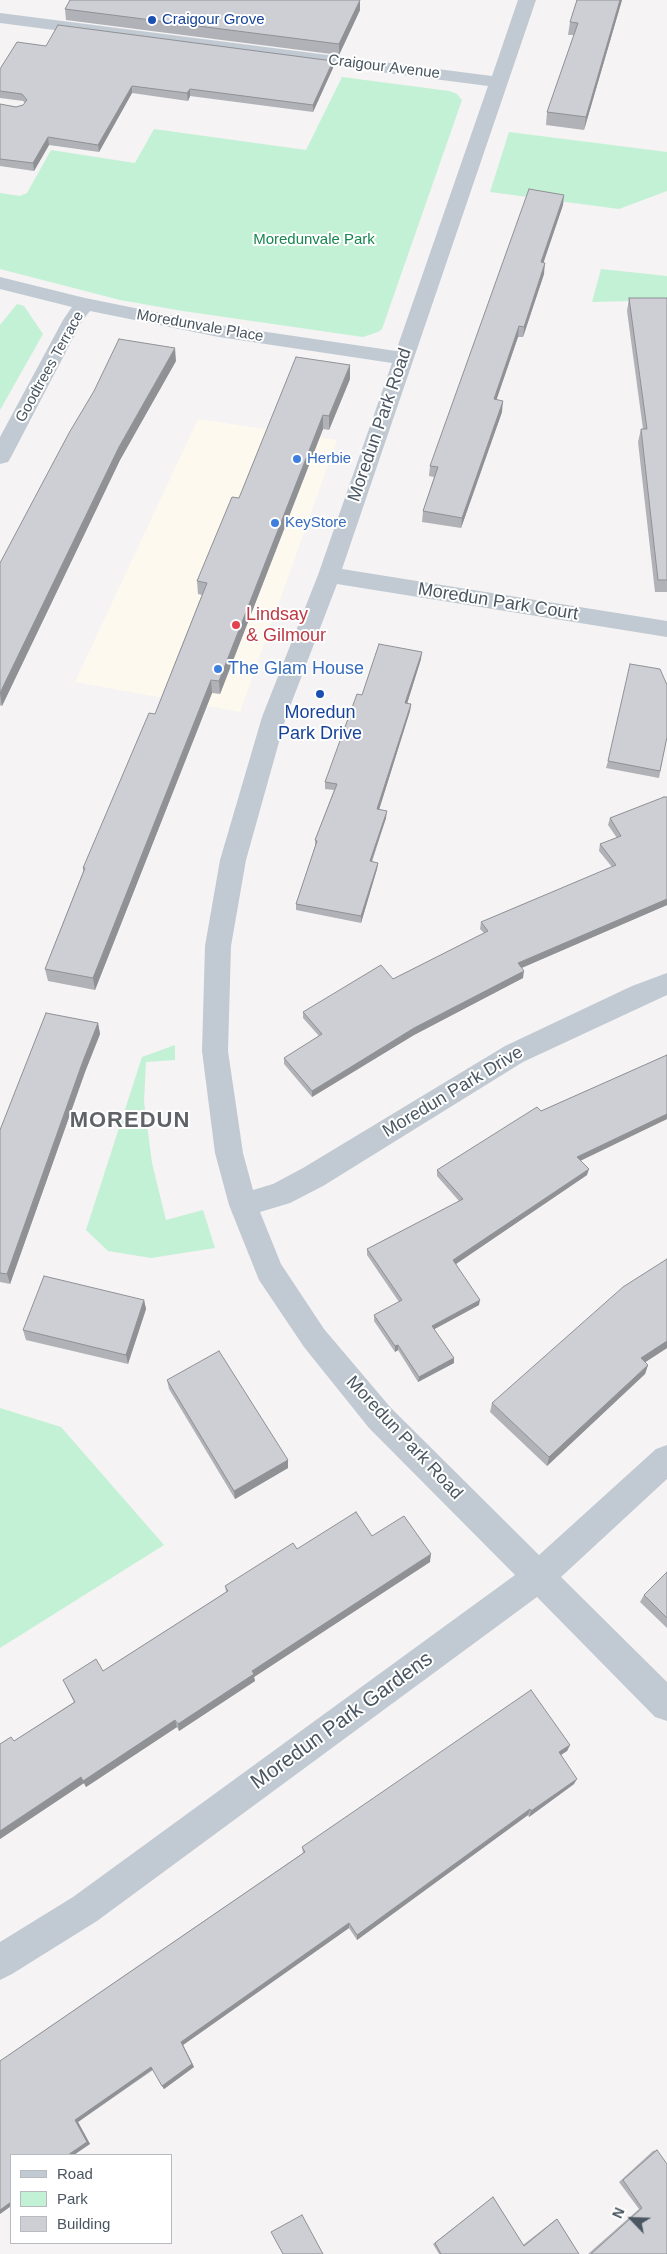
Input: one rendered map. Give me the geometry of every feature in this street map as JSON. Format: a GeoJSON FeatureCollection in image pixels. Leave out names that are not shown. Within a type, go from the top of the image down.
{"type":"FeatureCollection","features":[{"type":"Feature","properties":{"kind":"street","name":"Moredun Park Road"},"geometry":{"type":"LineString","coordinates":[[527,0],[402,358],[329,576],[274,717],[233,860],[218,946],[216,1051],[229,1153],[243,1206],[269,1271],[314,1338],[380,1418],[667,1705]]}},
{"type":"Feature","properties":{"kind":"street","name":"Craigour Avenue"},"geometry":{"type":"LineString","coordinates":[[6,23],[499,82]]}},
{"type":"Feature","properties":{"kind":"street","name":"Moredunvale Place"},"geometry":{"type":"LineString","coordinates":[[0,283],[86,304],[219,331],[402,358]]}},
{"type":"Feature","properties":{"kind":"street","name":"Goodtrees Terrace"},"geometry":{"type":"LineString","coordinates":[[0,457],[73,320],[86,304]]}},
{"type":"Feature","properties":{"kind":"street","name":"Moredun Park Court"},"geometry":{"type":"LineString","coordinates":[[329,576],[667,629]]}},
{"type":"Feature","properties":{"kind":"street","name":"Moredun Park Drive"},"geometry":{"type":"LineString","coordinates":[[243,1206],[280,1194],[313,1177],[514,1054],[641,994],[667,984]]}},
{"type":"Feature","properties":{"kind":"street","name":"Moredun Park Gardens"},"geometry":{"type":"LineString","coordinates":[[0,1962],[84,1909],[538,1577],[667,1458]]}},
{"type":"Feature","properties":{"kind":"shaded area"},"geometry":{"type":"Polygon","coordinates":[[[198,419],[337,440],[240,712],[75,682],[198,419]]]}},
{"type":"Feature","properties":{"kind":"green space","name":"Moredunvale Park"},"geometry":{"type":"Polygon","coordinates":[[[342,77],[449,91],[457,94],[462,100],[382,329],[378,332],[363,337],[183,311],[120,300],[0,269],[0,193],[20,196],[27,193],[51,150],[135,163],[154,129],[306,150],[342,77]]]}},
{"type":"Feature","properties":{"kind":"green space"},"geometry":{"type":"Polygon","coordinates":[[[509,132],[667,152],[667,191],[619,209],[490,192],[509,132]]]}},
{"type":"Feature","properties":{"kind":"green space"},"geometry":{"type":"Polygon","coordinates":[[[601,269],[667,276],[667,300],[592,302],[601,269]]]}},
{"type":"Feature","properties":{"kind":"green space"},"geometry":{"type":"Polygon","coordinates":[[[17,304],[24,306],[43,334],[0,410],[0,325],[17,304]]]}},
{"type":"Feature","properties":{"kind":"green space"},"geometry":{"type":"Polygon","coordinates":[[[175,1045],[175,1060],[146,1062],[144,1102],[152,1163],[166,1220],[203,1210],[215,1248],[151,1258],[108,1251],[86,1230],[142,1057],[175,1045]]]}},
{"type":"Feature","properties":{"kind":"green space"},"geometry":{"type":"Polygon","coordinates":[[[0,1408],[61,1427],[164,1545],[0,1648],[0,1408]]]}},
{"type":"Feature","properties":{"kind":"building"},"geometry":{"type":"Polygon","coordinates":[[[70,0],[360,0],[339,44],[65,9],[70,0]]]}},
{"type":"Feature","properties":{"kind":"building"},"geometry":{"type":"Polygon","coordinates":[[[577,0],[620,0],[586,117],[547,112],[578,23],[570,22],[577,0]]]}},
{"type":"Feature","properties":{"kind":"building"},"geometry":{"type":"Polygon","coordinates":[[[58,25],[333,61],[313,105],[190,89],[187,93],[132,86],[98,145],[48,137],[33,163],[0,159],[0,104],[16,107],[23,105],[27,100],[22,94],[0,91],[0,69],[17,42],[46,46],[58,25]]]}},
{"type":"Feature","properties":{"kind":"building"},"geometry":{"type":"Polygon","coordinates":[[[529,189],[564,195],[541,262],[545,263],[524,327],[519,326],[494,399],[503,401],[462,518],[423,511],[438,467],[430,466],[529,189]]]}},
{"type":"Feature","properties":{"kind":"building"},"geometry":{"type":"Polygon","coordinates":[[[629,298],[667,298],[667,580],[658,580],[641,429],[647,429],[629,298]]]}},
{"type":"Feature","properties":{"kind":"building"},"geometry":{"type":"Polygon","coordinates":[[[119,339],[175,348],[119,447],[0,693],[0,563],[69,433],[94,391],[119,339]]]}},
{"type":"Feature","properties":{"kind":"building"},"geometry":{"type":"Polygon","coordinates":[[[296,357],[350,365],[329,416],[323,415],[219,681],[211,680],[93,978],[45,969],[85,868],[83,868],[149,713],[155,714],[207,583],[197,581],[232,497],[239,498],[296,357]]]}},
{"type":"Feature","properties":{"kind":"building"},"geometry":{"type":"Polygon","coordinates":[[[379,644],[422,652],[405,703],[411,704],[377,809],[387,811],[370,861],[378,863],[361,916],[296,904],[317,841],[315,840],[337,784],[325,782],[357,694],[362,695],[379,644]]]}},
{"type":"Feature","properties":{"kind":"building"},"geometry":{"type":"Polygon","coordinates":[[[630,664],[660,669],[667,685],[667,737],[660,771],[608,761],[630,664]]]}},
{"type":"Feature","properties":{"kind":"building"},"geometry":{"type":"Polygon","coordinates":[[[667,797],[667,899],[518,963],[524,971],[414,1028],[312,1091],[284,1058],[322,1034],[303,1012],[381,965],[393,979],[488,931],[481,922],[616,865],[600,844],[621,836],[610,818],[667,797]]]}},
{"type":"Feature","properties":{"kind":"building"},"geometry":{"type":"Polygon","coordinates":[[[46,1013],[98,1023],[7,1274],[0,1273],[0,1130],[46,1013]]]}},
{"type":"Feature","properties":{"kind":"building"},"geometry":{"type":"Polygon","coordinates":[[[667,1055],[667,1114],[577,1157],[589,1169],[453,1260],[480,1300],[432,1326],[454,1358],[419,1377],[398,1345],[395,1346],[374,1315],[402,1300],[367,1249],[463,1199],[437,1170],[537,1107],[541,1111],[667,1055]]]}},
{"type":"Feature","properties":{"kind":"building"},"geometry":{"type":"Polygon","coordinates":[[[667,1259],[667,1341],[641,1358],[648,1365],[549,1457],[492,1403],[623,1287],[667,1259]]]}},
{"type":"Feature","properties":{"kind":"building"},"geometry":{"type":"Polygon","coordinates":[[[44,1276],[144,1300],[126,1355],[23,1330],[44,1276]]]}},
{"type":"Feature","properties":{"kind":"building"},"geometry":{"type":"Polygon","coordinates":[[[219,1351],[288,1460],[234,1491],[167,1380],[219,1351]]]}},
{"type":"Feature","properties":{"kind":"building"},"geometry":{"type":"Polygon","coordinates":[[[356,1512],[372,1536],[404,1516],[431,1554],[252,1671],[254,1674],[178,1724],[175,1720],[83,1781],[81,1777],[0,1831],[0,1744],[11,1737],[14,1741],[75,1702],[63,1680],[96,1659],[103,1671],[228,1591],[225,1586],[293,1543],[297,1549],[356,1512]]]}},
{"type":"Feature","properties":{"kind":"building"},"geometry":{"type":"Polygon","coordinates":[[[667,1572],[667,1618],[644,1595],[667,1572]]]}},
{"type":"Feature","properties":{"kind":"building"},"geometry":{"type":"Polygon","coordinates":[[[531,1690],[570,1745],[559,1752],[577,1779],[531,1811],[530,1809],[357,1935],[349,1923],[181,2042],[192,2064],[162,2086],[151,2067],[75,2120],[87,2142],[69,2154],[10,2154],[10,2203],[0,2210],[0,2061],[305,1852],[302,1847],[531,1690]]]}},
{"type":"Feature","properties":{"kind":"building"},"geometry":{"type":"Polygon","coordinates":[[[657,2150],[667,2164],[667,2254],[591,2254],[642,2208],[623,2180],[657,2150]]]}},
{"type":"Feature","properties":{"kind":"building"},"geometry":{"type":"Polygon","coordinates":[[[493,2197],[524,2246],[557,2219],[579,2254],[441,2254],[435,2243],[493,2197]]]}},
{"type":"Feature","properties":{"kind":"building"},"geometry":{"type":"Polygon","coordinates":[[[302,2215],[323,2254],[283,2254],[271,2232],[302,2215]]]}},
{"type":"Feature","properties":{"kind":"place","name":"Craigour Grove"},"geometry":{"type":"Point","coordinates":[152,20]}},
{"type":"Feature","properties":{"kind":"place","name":"Herbie"},"geometry":{"type":"Point","coordinates":[297,459]}},
{"type":"Feature","properties":{"kind":"place","name":"KeyStore"},"geometry":{"type":"Point","coordinates":[275,523]}},
{"type":"Feature","properties":{"kind":"place","name":"Lindsay & Gilmour"},"geometry":{"type":"Point","coordinates":[236,625]}},
{"type":"Feature","properties":{"kind":"place","name":"The Glam House"},"geometry":{"type":"Point","coordinates":[218,669]}},
{"type":"Feature","properties":{"kind":"place","name":"Moredun Park Drive"},"geometry":{"type":"Point","coordinates":[320,694]}},
{"type":"Feature","properties":{"kind":"district","name":"MOREDUN"},"geometry":{"type":"Point","coordinates":[130,1121]}}]}
